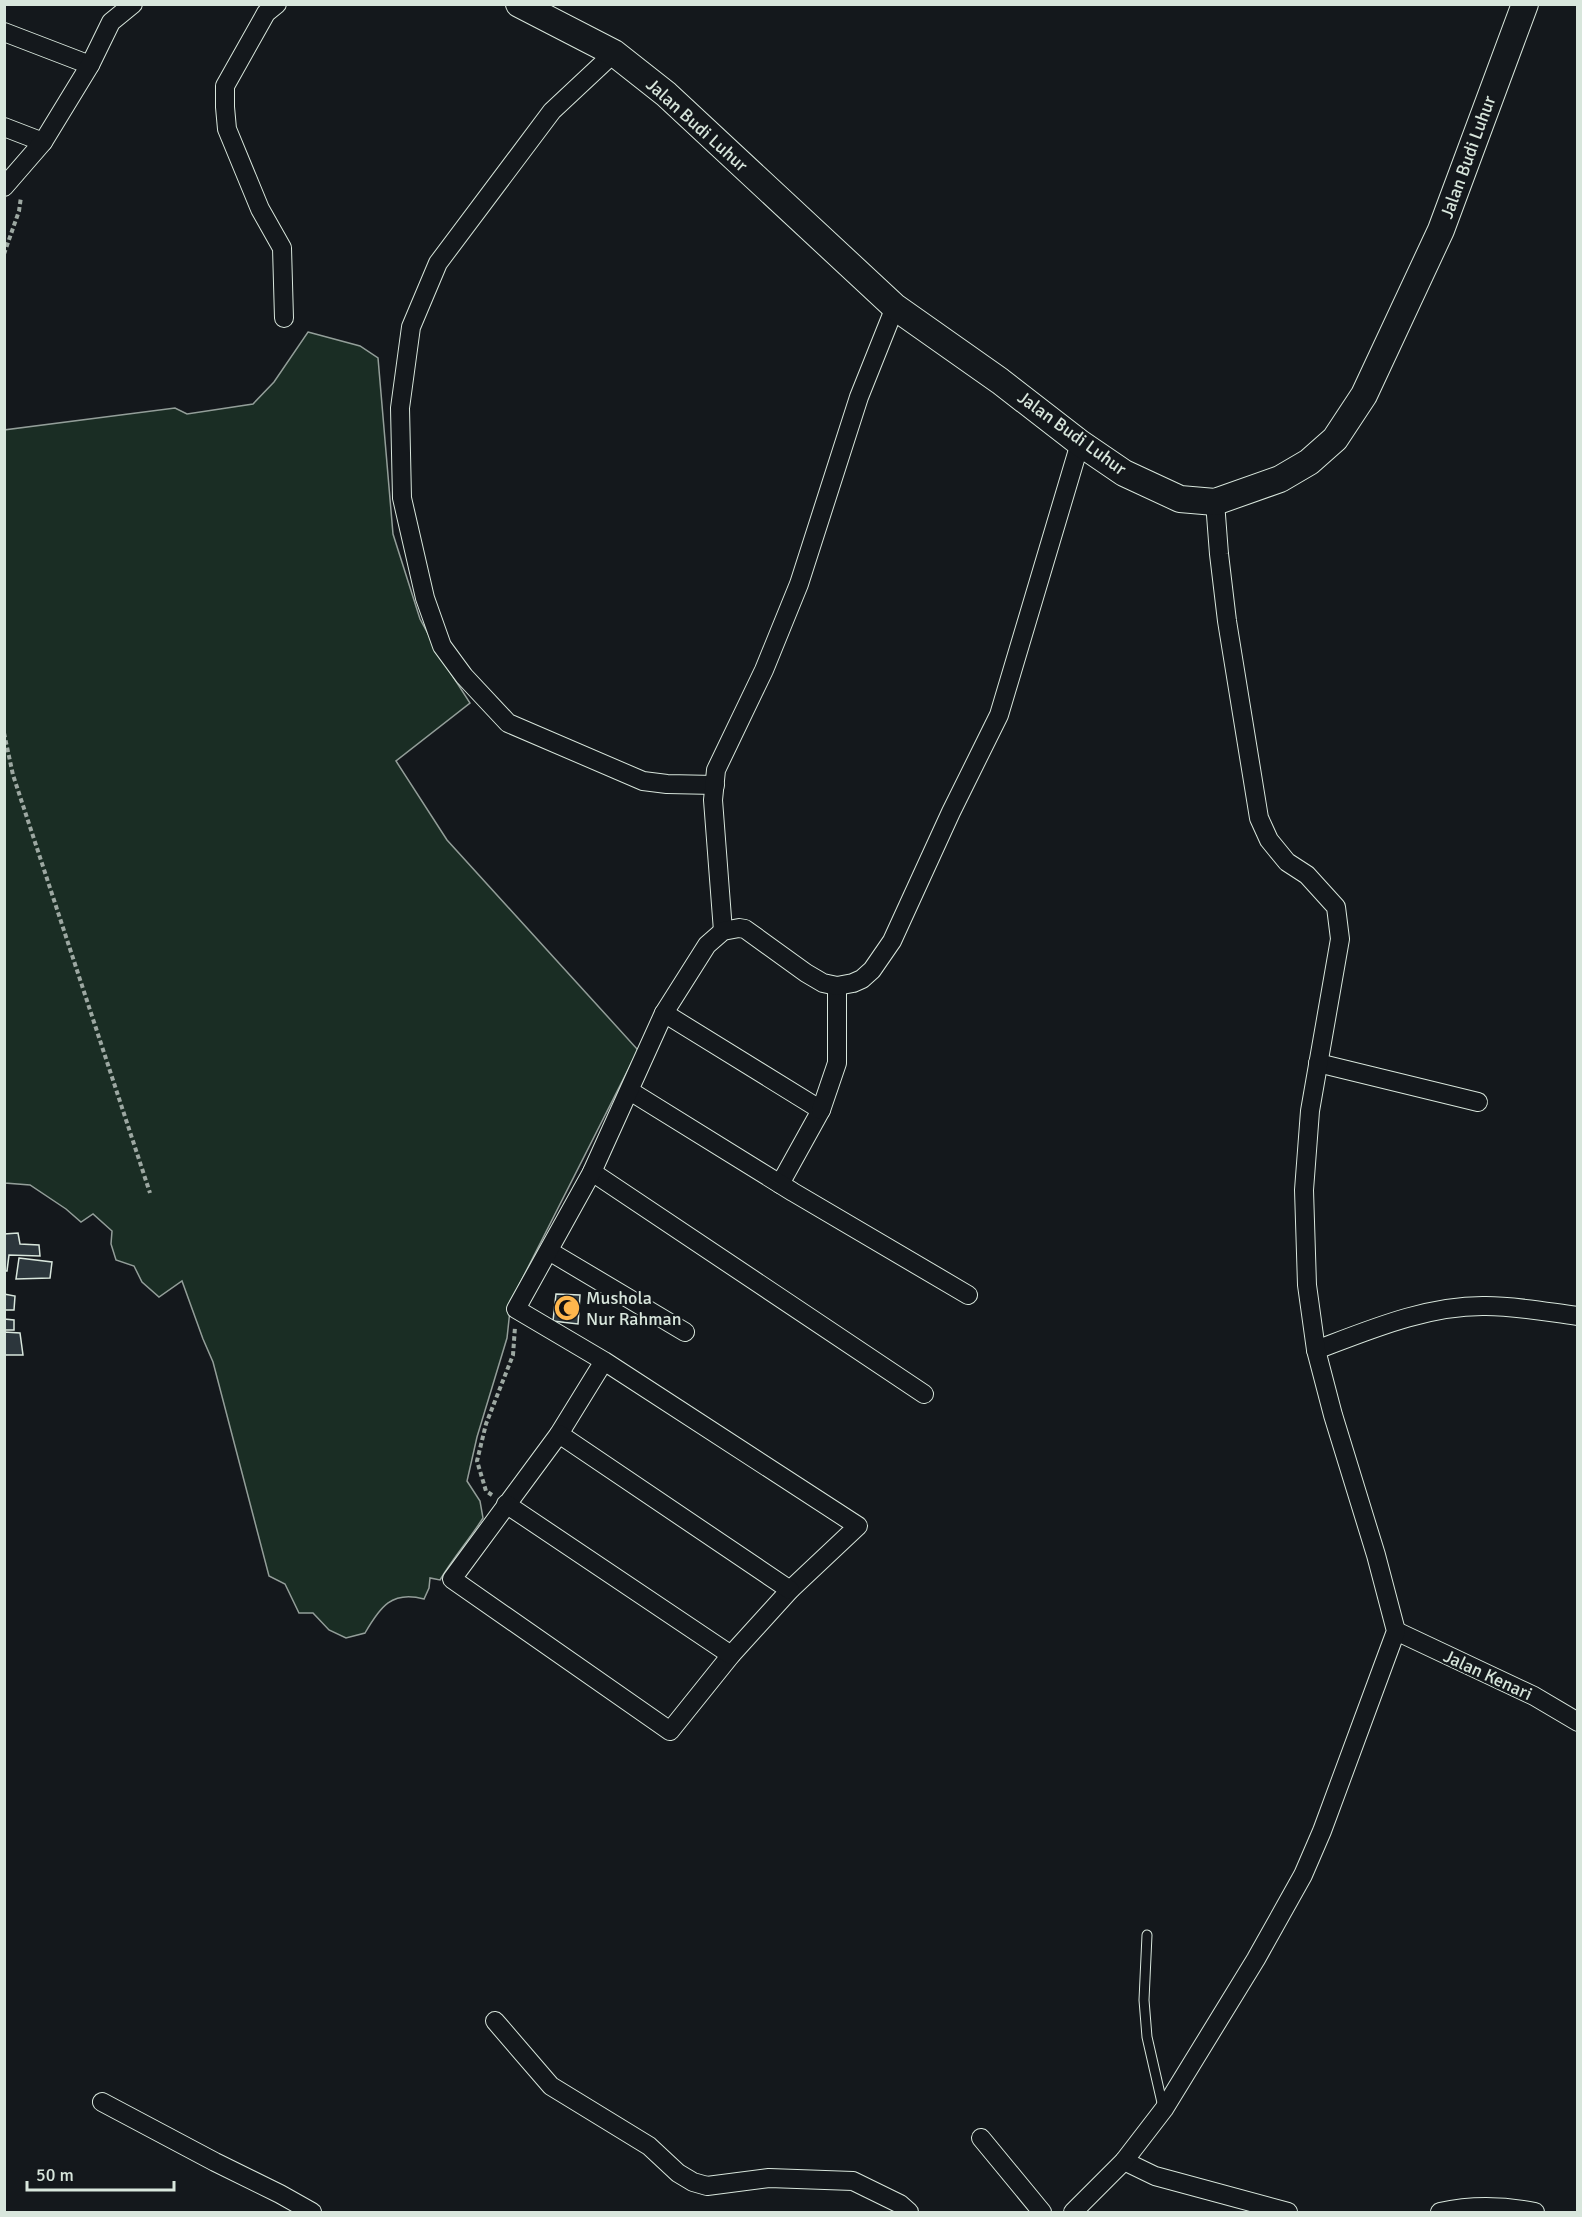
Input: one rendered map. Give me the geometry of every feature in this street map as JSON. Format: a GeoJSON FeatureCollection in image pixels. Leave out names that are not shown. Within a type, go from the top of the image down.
{"type":"FeatureCollection","features":[{"type":"Feature","properties":{"kind":"main road","name":"Jalan Budi Luhur"},"geometry":{"type":"LineString","coordinates":[[519,4],[614,53],[666,94],[895,307],[1000,381],[1080,443],[1124,473],[1180,499],[1215,502],[1280,479],[1310,462],[1335,439],[1364,395],[1441,230],[1525,4]]}},
{"type":"Feature","properties":{"kind":"street"},"geometry":{"type":"LineString","coordinates":[[8,183],[43,142],[90,65],[111,22],[133,4]]}},
{"type":"Feature","properties":{"kind":"street"},"geometry":{"type":"LineString","coordinates":[[277,4],[266,13],[225,86],[225,107],[227,129],[239,159],[260,209],[282,248],[284,318]]}},
{"type":"Feature","properties":{"kind":"street"},"geometry":{"type":"LineString","coordinates":[[4,32],[90,65]]}},
{"type":"Feature","properties":{"kind":"street"},"geometry":{"type":"LineString","coordinates":[[614,53],[552,111],[438,263],[411,327],[400,408],[402,498],[425,598],[442,646],[464,676],[508,723],[643,781],[667,784],[715,784]]}},
{"type":"Feature","properties":{"kind":"street"},"geometry":{"type":"LineString","coordinates":[[4,127],[43,142]]}},
{"type":"Feature","properties":{"kind":"street"},"geometry":{"type":"LineString","coordinates":[[723,931],[712,800],[716,770],[764,670],[799,584],[859,397],[895,307]]}},
{"type":"Feature","properties":{"kind":"street"},"geometry":{"type":"LineString","coordinates":[[604,1361],[559,1434],[452,1579],[670,1731],[731,1655],[790,1590],[858,1526],[604,1361],[516,1309],[592,1172],[664,1013],[707,945],[723,931],[732,928],[745,929],[823,983],[845,986],[861,979],[872,970],[892,941],[951,812],[999,715],[1080,443]]}},
{"type":"Feature","properties":{"kind":"street"},"geometry":{"type":"LineString","coordinates":[[1073,2212],[1124,2161],[1164,2109],[1256,1959],[1303,1875],[1322,1831],[1396,1631],[1316,1350],[1307,1285],[1304,1190],[1310,1111],[1340,939],[1339,921],[1336,907],[1307,875],[1287,862],[1269,840],[1259,818],[1227,621],[1215,502]]}},
{"type":"Feature","properties":{"kind":"street"},"geometry":{"type":"LineString","coordinates":[[780,1184],[821,1110],[837,1063],[837,986]]}},
{"type":"Feature","properties":{"kind":"street"},"geometry":{"type":"LineString","coordinates":[[664,1013],[821,1110]]}},
{"type":"Feature","properties":{"kind":"street"},"geometry":{"type":"LineString","coordinates":[[1318,1063],[1478,1102]]}},
{"type":"Feature","properties":{"kind":"street"},"geometry":{"type":"LineString","coordinates":[[630,1091],[780,1184],[968,1295]]}},
{"type":"Feature","properties":{"kind":"street"},"geometry":{"type":"LineString","coordinates":[[592,1172],[924,1394]]}},
{"type":"Feature","properties":{"kind":"street"},"geometry":{"type":"LineString","coordinates":[[549,1251],[685,1332]]}},
{"type":"Feature","properties":{"kind":"street"},"geometry":{"type":"LineString","coordinates":[[1316,1350],[1414,1316],[1454,1308],[1518,1307],[1578,1316]]}},
{"type":"Feature","properties":{"kind":"street"},"geometry":{"type":"LineString","coordinates":[[559,1434],[790,1590]]}},
{"type":"Feature","properties":{"kind":"street"},"geometry":{"type":"LineString","coordinates":[[506,1504],[731,1655]]}},
{"type":"Feature","properties":{"kind":"street","name":"Jalan Kenari"},"geometry":{"type":"LineString","coordinates":[[1396,1631],[1534,1696],[1578,1722]]}},
{"type":"Feature","properties":{"kind":"street"},"geometry":{"type":"LineString","coordinates":[[495,2022],[551,2086],[649,2146],[678,2173],[693,2182],[707,2186],[769,2178],[853,2181],[900,2204],[909,2212]]}},
{"type":"Feature","properties":{"kind":"street"},"geometry":{"type":"LineString","coordinates":[[102,2102],[312,2212]]}},
{"type":"Feature","properties":{"kind":"street"},"geometry":{"type":"LineString","coordinates":[[981,2138],[1042,2212]]}},
{"type":"Feature","properties":{"kind":"street"},"geometry":{"type":"LineString","coordinates":[[1124,2161],[1155,2176],[1288,2212]]}},
{"type":"Feature","properties":{"kind":"street"},"geometry":{"type":"LineString","coordinates":[[1440,2212],[1454,2209],[1514,2208],[1535,2212]]}},
{"type":"Feature","properties":{"kind":"lane"},"geometry":{"type":"LineString","coordinates":[[1147,1935],[1144,2000],[1147,2037],[1164,2109]]}},
{"type":"Feature","properties":{"kind":"path"},"geometry":{"type":"LineString","coordinates":[[4,254],[19,211],[21,198],[20,188],[8,183]]}},
{"type":"Feature","properties":{"kind":"path"},"geometry":{"type":"LineString","coordinates":[[4,733],[13,775],[150,1193]]}},
{"type":"Feature","properties":{"kind":"path"},"geometry":{"type":"LineString","coordinates":[[506,1504],[486,1491],[477,1461],[486,1424],[513,1355],[516,1309]]}},
{"type":"Feature","properties":{"kind":"green space"},"geometry":{"type":"Polygon","coordinates":[[[308,332],[360,346],[378,358],[393,534],[420,619],[470,703],[396,761],[447,840],[638,1050],[511,1301],[507,1338],[477,1437],[467,1481],[480,1501],[483,1518],[440,1580],[430,1578],[424,1599],[403,1597],[395,1599],[382,1608],[365,1633],[346,1638],[329,1630],[313,1613],[299,1613],[285,1584],[269,1576],[213,1362],[182,1281],[159,1297],[142,1282],[134,1266],[116,1260],[111,1244],[112,1231],[93,1214],[81,1222],[30,1185],[5,1183],[4,430],[175,408],[187,414],[253,404],[274,382],[308,332]]]}},
{"type":"Feature","properties":{"kind":"building"},"geometry":{"type":"Polygon","coordinates":[[[18,1233],[20,1244],[39,1245],[40,1256],[9,1255],[7,1271],[4,1271],[4,1234],[18,1233]]]}},
{"type":"Feature","properties":{"kind":"building"},"geometry":{"type":"Polygon","coordinates":[[[19,1258],[52,1262],[50,1278],[16,1279],[19,1258]]]}},
{"type":"Feature","properties":{"kind":"building"},"geometry":{"type":"Polygon","coordinates":[[[4,1294],[15,1296],[14,1310],[4,1310],[4,1294]]]}},
{"type":"Feature","properties":{"kind":"building","name":"Mushola Nur Rahman"},"geometry":{"type":"Polygon","coordinates":[[[556,1294],[580,1295],[578,1324],[553,1321],[556,1294]]]}},
{"type":"Feature","properties":{"kind":"building"},"geometry":{"type":"Polygon","coordinates":[[[4,1319],[14,1320],[14,1330],[4,1330],[4,1319]]]}},
{"type":"Feature","properties":{"kind":"building"},"geometry":{"type":"Polygon","coordinates":[[[4,1332],[20,1333],[23,1355],[4,1355],[4,1332]]]}},
{"type":"Feature","properties":{"kind":"place","name":"Mushola Nur Rahman"},"geometry":{"type":"Point","coordinates":[567,1308]}}]}
